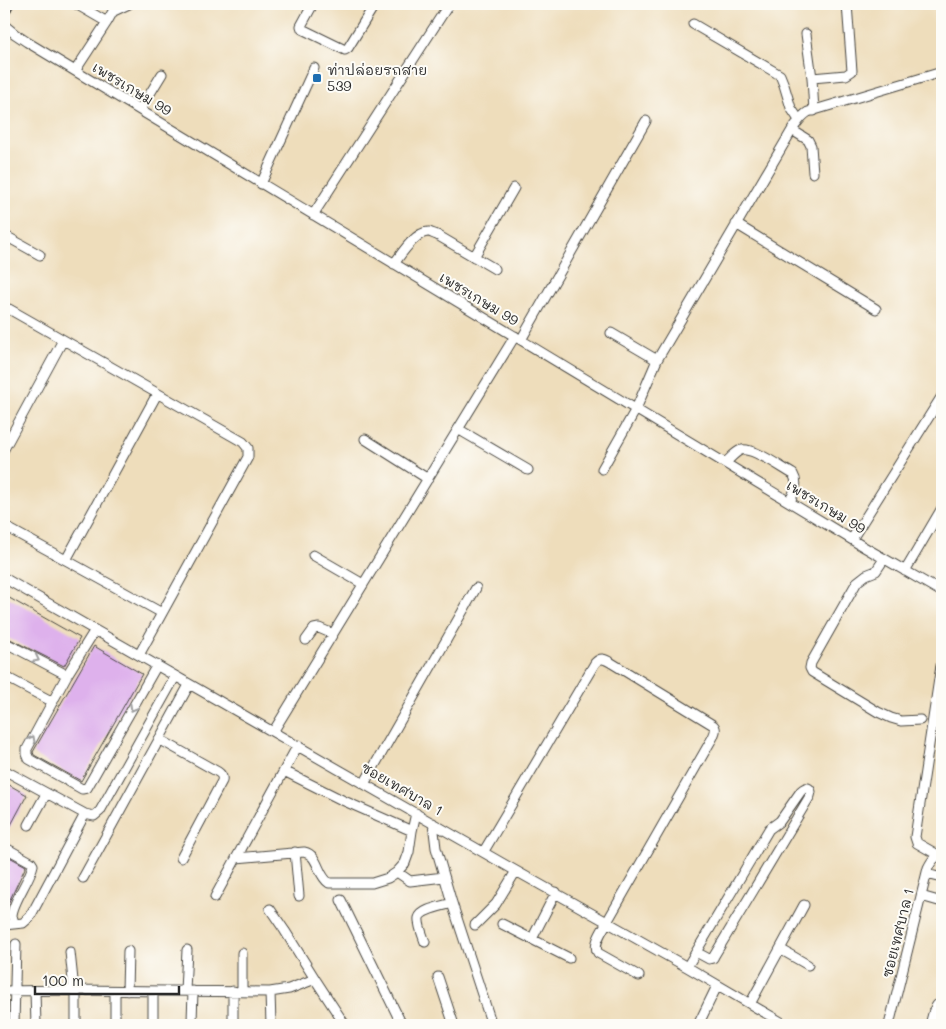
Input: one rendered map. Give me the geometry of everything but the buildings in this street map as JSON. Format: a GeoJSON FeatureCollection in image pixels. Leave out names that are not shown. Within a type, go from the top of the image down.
{"type":"FeatureCollection","features":[{"type":"Feature","properties":{"kind":"main road"},"geometry":{"type":"LineString","coordinates":[[4,10],[7,4]]}},
{"type":"Feature","properties":{"kind":"street"},"geometry":{"type":"LineString","coordinates":[[76,4],[108,22]]}},
{"type":"Feature","properties":{"kind":"street"},"geometry":{"type":"LineString","coordinates":[[75,71],[116,7],[129,4]]}},
{"type":"Feature","properties":{"kind":"street"},"geometry":{"type":"LineString","coordinates":[[314,4],[301,26],[302,29],[345,50],[374,4]]}},
{"type":"Feature","properties":{"kind":"street"},"geometry":{"type":"LineString","coordinates":[[313,215],[449,4]]}},
{"type":"Feature","properties":{"kind":"street"},"geometry":{"type":"LineString","coordinates":[[812,78],[846,75],[852,71],[846,4]]}},
{"type":"Feature","properties":{"kind":"street"},"geometry":{"type":"LineString","coordinates":[[693,24],[780,75],[791,108],[799,120]]}},
{"type":"Feature","properties":{"kind":"street","name":"เพชรเกษม 99"},"geometry":{"type":"LineString","coordinates":[[4,25],[15,34],[75,71],[394,264],[942,592]]}},
{"type":"Feature","properties":{"kind":"street"},"geometry":{"type":"LineString","coordinates":[[806,34],[814,110]]}},
{"type":"Feature","properties":{"kind":"street"},"geometry":{"type":"LineString","coordinates":[[262,184],[314,68]]}},
{"type":"Feature","properties":{"kind":"street"},"geometry":{"type":"LineString","coordinates":[[602,469],[636,409],[657,360],[792,130],[804,114],[942,72]]}},
{"type":"Feature","properties":{"kind":"street"},"geometry":{"type":"LineString","coordinates":[[140,110],[162,74]]}},
{"type":"Feature","properties":{"kind":"street"},"geometry":{"type":"LineString","coordinates":[[273,732],[458,429],[518,338],[646,121]]}},
{"type":"Feature","properties":{"kind":"street"},"geometry":{"type":"LineString","coordinates":[[792,130],[808,140],[811,146],[813,173]]}},
{"type":"Feature","properties":{"kind":"street"},"geometry":{"type":"LineString","coordinates":[[474,257],[514,188]]}},
{"type":"Feature","properties":{"kind":"street"},"geometry":{"type":"LineString","coordinates":[[736,224],[876,309]]}},
{"type":"Feature","properties":{"kind":"street"},"geometry":{"type":"LineString","coordinates":[[394,264],[420,234],[428,232],[437,235],[495,269]]}},
{"type":"Feature","properties":{"kind":"street"},"geometry":{"type":"LineString","coordinates":[[4,235],[40,255]]}},
{"type":"Feature","properties":{"kind":"street"},"geometry":{"type":"LineString","coordinates":[[4,308],[9,309],[243,442],[248,448],[248,457],[139,655]]}},
{"type":"Feature","properties":{"kind":"street"},"geometry":{"type":"LineString","coordinates":[[611,333],[657,360]]}},
{"type":"Feature","properties":{"kind":"street"},"geometry":{"type":"LineString","coordinates":[[4,449],[63,340]]}},
{"type":"Feature","properties":{"kind":"street"},"geometry":{"type":"LineString","coordinates":[[66,560],[157,394]]}},
{"type":"Feature","properties":{"kind":"street"},"geometry":{"type":"LineString","coordinates":[[852,539],[942,397]]}},
{"type":"Feature","properties":{"kind":"street"},"geometry":{"type":"LineString","coordinates":[[458,429],[528,470]]}},
{"type":"Feature","properties":{"kind":"street"},"geometry":{"type":"LineString","coordinates":[[365,439],[428,478]]}},
{"type":"Feature","properties":{"kind":"street"},"geometry":{"type":"LineString","coordinates":[[725,463],[739,451],[745,450],[754,452],[793,474],[796,486],[790,502]]}},
{"type":"Feature","properties":{"kind":"street"},"geometry":{"type":"LineString","coordinates":[[905,571],[942,508]]}},
{"type":"Feature","properties":{"kind":"street"},"geometry":{"type":"LineString","coordinates":[[4,526],[162,613]]}},
{"type":"Feature","properties":{"kind":"street"},"geometry":{"type":"LineString","coordinates":[[313,554],[364,584]]}},
{"type":"Feature","properties":{"kind":"street"},"geometry":{"type":"LineString","coordinates":[[884,558],[876,571],[866,575],[858,582],[811,663],[810,668],[812,672],[878,712],[901,721],[920,720]]}},
{"type":"Feature","properties":{"kind":"street","name":"ซอยเทศบาล 1"},"geometry":{"type":"LineString","coordinates":[[4,578],[786,1025]]}},
{"type":"Feature","properties":{"kind":"street"},"geometry":{"type":"LineString","coordinates":[[364,784],[476,588]]}},
{"type":"Feature","properties":{"kind":"street"},"geometry":{"type":"LineString","coordinates":[[306,640],[314,629],[319,628],[333,634]]}},
{"type":"Feature","properties":{"kind":"street"},"geometry":{"type":"LineString","coordinates":[[95,630],[27,749],[29,759],[82,789],[89,786],[157,666]]}},
{"type":"Feature","properties":{"kind":"street"},"geometry":{"type":"LineString","coordinates":[[4,642],[68,675]]}},
{"type":"Feature","properties":{"kind":"street"},"geometry":{"type":"LineString","coordinates":[[484,852],[599,659],[610,662],[713,725],[716,731],[596,944],[598,953],[639,976]]}},
{"type":"Feature","properties":{"kind":"street"},"geometry":{"type":"LineString","coordinates":[[940,855],[917,843],[915,837],[942,659]]}},
{"type":"Feature","properties":{"kind":"street"},"geometry":{"type":"LineString","coordinates":[[4,676],[53,702]]}},
{"type":"Feature","properties":{"kind":"street"},"geometry":{"type":"LineString","coordinates":[[4,770],[85,814],[94,816],[100,811],[175,677]]}},
{"type":"Feature","properties":{"kind":"street"},"geometry":{"type":"LineString","coordinates":[[83,878],[189,685]]}},
{"type":"Feature","properties":{"kind":"street"},"geometry":{"type":"LineString","coordinates":[[160,739],[218,772],[223,778],[181,858]]}},
{"type":"Feature","properties":{"kind":"street"},"geometry":{"type":"LineString","coordinates":[[215,897],[298,745]]}},
{"type":"Feature","properties":{"kind":"street"},"geometry":{"type":"LineString","coordinates":[[284,771],[342,800],[412,831]]}},
{"type":"Feature","properties":{"kind":"street"},"geometry":{"type":"LineString","coordinates":[[687,967],[769,829],[780,821],[804,788],[810,789],[812,792],[810,796],[713,958],[709,959],[696,952]]}},
{"type":"Feature","properties":{"kind":"street"},"geometry":{"type":"LineString","coordinates":[[29,825],[46,794]]}},
{"type":"Feature","properties":{"kind":"street"},"geometry":{"type":"LineString","coordinates":[[236,858],[295,852],[310,853],[314,857],[322,876],[329,883],[372,883],[388,878],[397,872],[404,863],[409,852],[416,813]]}},
{"type":"Feature","properties":{"kind":"street"},"geometry":{"type":"LineString","coordinates":[[4,925],[23,923],[30,916],[85,814]]}},
{"type":"Feature","properties":{"kind":"street"},"geometry":{"type":"LineString","coordinates":[[433,823],[436,848],[444,877],[492,1025]]}},
{"type":"Feature","properties":{"kind":"street"},"geometry":{"type":"LineString","coordinates":[[4,847],[33,864],[30,875],[14,908],[12,915],[14,924]]}},
{"type":"Feature","properties":{"kind":"street"},"geometry":{"type":"LineString","coordinates":[[295,852],[299,896]]}},
{"type":"Feature","properties":{"kind":"street","name":"ซอยเทศบาล 1"},"geometry":{"type":"LineString","coordinates":[[889,1025],[928,868],[932,861],[940,855]]}},
{"type":"Feature","properties":{"kind":"street"},"geometry":{"type":"LineString","coordinates":[[475,925],[496,904],[516,871]]}},
{"type":"Feature","properties":{"kind":"street"},"geometry":{"type":"LineString","coordinates":[[397,872],[410,881],[444,877]]}},
{"type":"Feature","properties":{"kind":"street"},"geometry":{"type":"LineString","coordinates":[[927,874],[942,878]]}},
{"type":"Feature","properties":{"kind":"street"},"geometry":{"type":"LineString","coordinates":[[532,939],[556,892]]}},
{"type":"Feature","properties":{"kind":"street"},"geometry":{"type":"LineString","coordinates":[[921,896],[942,902]]}},
{"type":"Feature","properties":{"kind":"street"},"geometry":{"type":"LineString","coordinates":[[342,900],[402,1025]]}},
{"type":"Feature","properties":{"kind":"street"},"geometry":{"type":"LineString","coordinates":[[425,942],[419,921],[420,915],[452,903]]}},
{"type":"Feature","properties":{"kind":"street"},"geometry":{"type":"LineString","coordinates":[[750,1004],[804,905]]}},
{"type":"Feature","properties":{"kind":"street"},"geometry":{"type":"LineString","coordinates":[[270,909],[345,1025]]}},
{"type":"Feature","properties":{"kind":"street"},"geometry":{"type":"LineString","coordinates":[[502,924],[569,958]]}},
{"type":"Feature","properties":{"kind":"street"},"geometry":{"type":"LineString","coordinates":[[14,1025],[16,944]]}},
{"type":"Feature","properties":{"kind":"street"},"geometry":{"type":"LineString","coordinates":[[780,949],[808,965]]}},
{"type":"Feature","properties":{"kind":"street"},"geometry":{"type":"LineString","coordinates":[[187,950],[192,1021]]}},
{"type":"Feature","properties":{"kind":"street"},"geometry":{"type":"LineString","coordinates":[[127,991],[128,951]]}},
{"type":"Feature","properties":{"kind":"street"},"geometry":{"type":"LineString","coordinates":[[70,952],[75,991],[76,1020]]}},
{"type":"Feature","properties":{"kind":"street"},"geometry":{"type":"LineString","coordinates":[[233,1023],[242,953]]}},
{"type":"Feature","properties":{"kind":"street"},"geometry":{"type":"LineString","coordinates":[[438,977],[454,1025]]}},
{"type":"Feature","properties":{"kind":"street"},"geometry":{"type":"LineString","coordinates":[[4,991],[270,992],[289,989],[315,979]]}},
{"type":"Feature","properties":{"kind":"street"},"geometry":{"type":"LineString","coordinates":[[698,1025],[717,986]]}},
{"type":"Feature","properties":{"kind":"street"},"geometry":{"type":"LineString","coordinates":[[35,991],[36,1025]]}},
{"type":"Feature","properties":{"kind":"street"},"geometry":{"type":"LineString","coordinates":[[115,991],[115,1025]]}},
{"type":"Feature","properties":{"kind":"street"},"geometry":{"type":"LineString","coordinates":[[153,991],[153,1025]]}},
{"type":"Feature","properties":{"kind":"street"},"geometry":{"type":"LineString","coordinates":[[270,992],[271,1025]]}},
{"type":"Feature","properties":{"kind":"street"},"geometry":{"type":"LineString","coordinates":[[930,1025],[934,1010],[937,1005],[942,1004]]}},
{"type":"Feature","properties":{"kind":"place","name":"ท่าปล่อยรถสาย 539"},"geometry":{"type":"Point","coordinates":[317,78]}}]}
